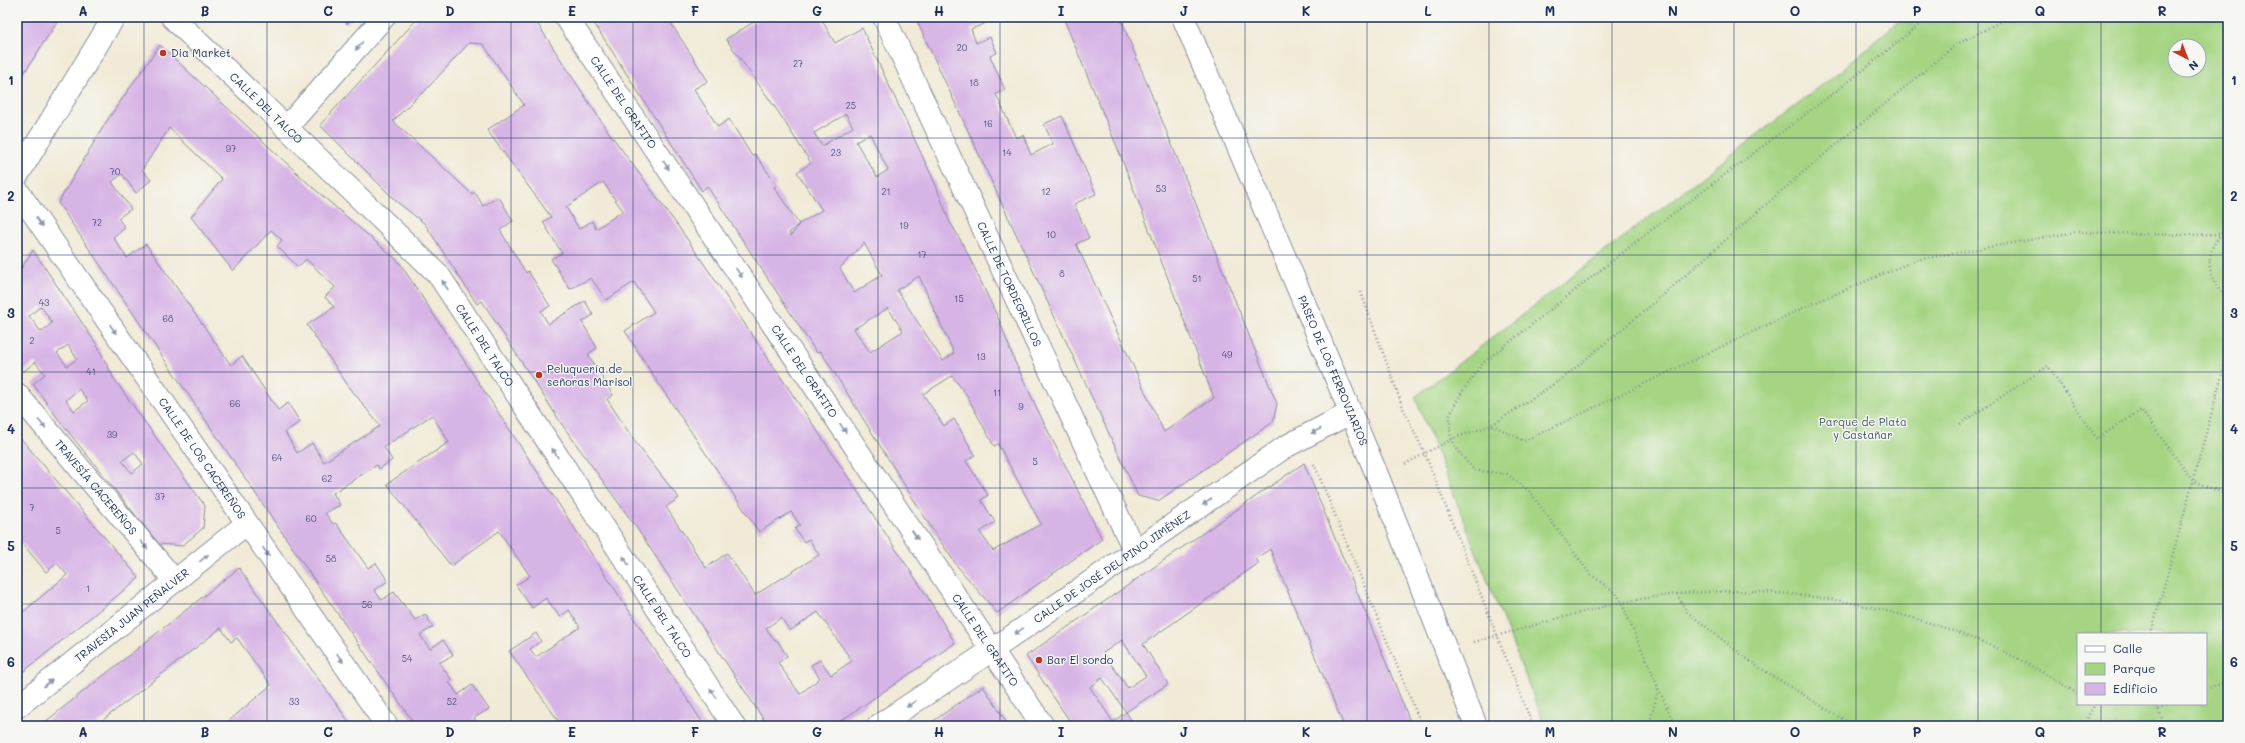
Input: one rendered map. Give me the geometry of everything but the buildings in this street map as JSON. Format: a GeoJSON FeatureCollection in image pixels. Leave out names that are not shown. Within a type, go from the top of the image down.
{"type":"FeatureCollection","features":[{"type":"Feature","properties":{"kind":"street"},"geometry":{"type":"LineString","coordinates":[[17,176],[114,17]]}},
{"type":"Feature","properties":{"kind":"street","name":"CALLE DEL TALCO"},"geometry":{"type":"LineString","coordinates":[[172,17],[438,274],[734,726]]}},
{"type":"Feature","properties":{"kind":"street"},"geometry":{"type":"LineString","coordinates":[[286,128],[384,17]]}},
{"type":"Feature","properties":{"kind":"street","name":"CALLE DEL GRAFITO"},"geometry":{"type":"LineString","coordinates":[[566,17],[1043,726]]}},
{"type":"Feature","properties":{"kind":"street","name":"CALLE DE TORDEGRILLOS"},"geometry":{"type":"LineString","coordinates":[[884,17],[1135,552]]}},
{"type":"Feature","properties":{"kind":"street","name":"PASEO DE LOS FERROVIARIOS"},"geometry":{"type":"LineString","coordinates":[[1183,17],[1350,412],[1447,649],[1476,726]]}},
{"type":"Feature","properties":{"kind":"street","name":"CALLE DE LOS CACEREÑOS"},"geometry":{"type":"LineString","coordinates":[[17,190],[246,524],[387,726]]}},
{"type":"Feature","properties":{"kind":"street","name":"TRAVESÍA CACEREÑOS"},"geometry":{"type":"LineString","coordinates":[[17,394],[175,581]]}},
{"type":"Feature","properties":{"kind":"street","name":"CALLE DE JOSÉ DEL PINO JIMÉNEZ"},"geometry":{"type":"LineString","coordinates":[[878,726],[1135,552],[1285,447],[1350,412]]}},
{"type":"Feature","properties":{"kind":"street","name":"TRAVESÍA JUAN PEÑALVER"},"geometry":{"type":"LineString","coordinates":[[17,707],[246,524]]}},
{"type":"Feature","properties":{"kind":"path"},"geometry":{"type":"LineString","coordinates":[[1675,726],[1658,690],[1618,595],[1590,574],[1529,491],[1508,474],[1474,470],[1455,447],[1452,439],[1450,415],[1460,396],[1483,363],[1650,231],[1847,83],[1929,17]]}},
{"type":"Feature","properties":{"kind":"path"},"geometry":{"type":"LineString","coordinates":[[1425,454],[1452,439],[1492,425],[1563,378],[1654,302],[1794,180],[1955,46],[1998,23],[2003,17]]}},
{"type":"Feature","properties":{"kind":"path"},"geometry":{"type":"LineString","coordinates":[[2228,228],[2220,234],[2212,246],[2209,265],[2212,279],[2219,292],[2228,298]]}},
{"type":"Feature","properties":{"kind":"path"},"geometry":{"type":"LineString","coordinates":[[1492,425],[1524,441],[1807,306],[1916,260],[2075,232],[2182,235],[2220,234]]}},
{"type":"Feature","properties":{"kind":"path"},"geometry":{"type":"LineString","coordinates":[[1361,292],[1403,408],[1425,454],[1533,726]]}},
{"type":"Feature","properties":{"kind":"path"},"geometry":{"type":"LineString","coordinates":[[2151,633],[2228,353]]}},
{"type":"Feature","properties":{"kind":"path"},"geometry":{"type":"LineString","coordinates":[[1960,424],[2048,366],[2097,439],[2141,410],[2193,481],[2228,495]]}},
{"type":"Feature","properties":{"kind":"path"},"geometry":{"type":"LineString","coordinates":[[1311,457],[1422,726]]}},
{"type":"Feature","properties":{"kind":"path"},"geometry":{"type":"LineString","coordinates":[[1447,649],[1589,610],[1677,594],[1734,592],[1785,594],[1844,601],[1900,613],[1973,638],[2042,672],[2077,693]]}},
{"type":"Feature","properties":{"kind":"path"},"geometry":{"type":"LineString","coordinates":[[1677,594],[1686,611],[1755,665],[1854,726]]}},
{"type":"Feature","properties":{"kind":"path"},"geometry":{"type":"LineString","coordinates":[[2207,689],[2228,682]]}},
{"type":"Feature","properties":{"kind":"path"},"geometry":{"type":"LineString","coordinates":[[1649,726],[1658,690]]}},
{"type":"Feature","properties":{"kind":"path"},"geometry":{"type":"LineString","coordinates":[[2086,726],[2094,705]]}},
{"type":"Feature","properties":{"kind":"path"},"geometry":{"type":"LineString","coordinates":[[2154,705],[2158,709],[2165,726]]}},
{"type":"Feature","properties":{"kind":"path"},"geometry":{"type":"LineString","coordinates":[[2158,709],[2167,705]]}},
{"type":"Feature","properties":{"kind":"green space","name":"Parque de Plata y Castañar"},"geometry":{"type":"Polygon","coordinates":[[[1903,17],[2228,17],[2228,726],[1545,726],[1415,397],[1843,69],[1903,17]]]}},
{"type":"Feature","properties":{"kind":"place","name":"Dia Market"},"geometry":{"type":"Point","coordinates":[163,53]}},
{"type":"Feature","properties":{"kind":"place","name":"Peluquería de señoras Marisol"},"geometry":{"type":"Point","coordinates":[539,375]}},
{"type":"Feature","properties":{"kind":"place","name":"Bar El sordo"},"geometry":{"type":"Point","coordinates":[1039,660]}}]}
